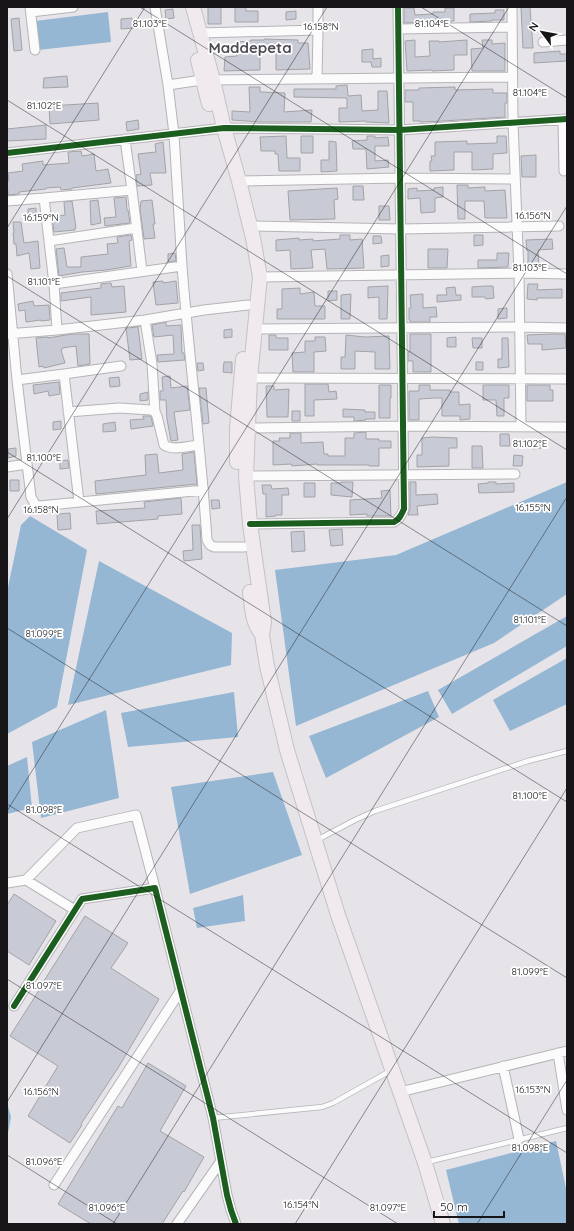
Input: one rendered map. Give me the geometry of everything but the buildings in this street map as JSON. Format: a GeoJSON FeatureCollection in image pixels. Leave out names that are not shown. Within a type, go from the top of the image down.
{"type":"FeatureCollection","features":[{"type":"Feature","properties":{"kind":"main road"},"geometry":{"type":"LineString","coordinates":[[185,7],[202,81],[239,182],[250,226],[260,277],[250,378],[246,476],[250,524],[264,622],[262,635],[269,673],[287,750],[338,915],[425,1163],[443,1224]]}},
{"type":"Feature","properties":{"kind":"main road"},"geometry":{"type":"LineString","coordinates":[[193,7],[200,33],[202,81]]}},
{"type":"Feature","properties":{"kind":"main road"},"geometry":{"type":"LineString","coordinates":[[220,129],[245,239],[250,270],[248,305],[240,377],[237,428],[237,476],[240,517],[254,618],[257,629],[262,635]]}},
{"type":"Feature","properties":{"kind":"street"},"geometry":{"type":"LineString","coordinates":[[35,50],[30,10],[73,7]]}},
{"type":"Feature","properties":{"kind":"street"},"geometry":{"type":"LineString","coordinates":[[155,7],[171,85],[177,133],[182,266],[204,490],[207,540],[208,543],[214,547],[244,547]]}},
{"type":"Feature","properties":{"kind":"street"},"geometry":{"type":"LineString","coordinates":[[317,79],[318,7]]}},
{"type":"Feature","properties":{"kind":"street"},"geometry":{"type":"LineString","coordinates":[[250,524],[394,522],[401,516],[404,509],[398,7]]}},
{"type":"Feature","properties":{"kind":"street"},"geometry":{"type":"LineString","coordinates":[[512,7],[512,77],[519,273],[519,378],[521,426]]}},
{"type":"Feature","properties":{"kind":"street"},"geometry":{"type":"LineString","coordinates":[[399,29],[512,27]]}},
{"type":"Feature","properties":{"kind":"street"},"geometry":{"type":"LineString","coordinates":[[200,33],[318,30]]}},
{"type":"Feature","properties":{"kind":"street"},"geometry":{"type":"LineString","coordinates":[[543,42],[567,40]]}},
{"type":"Feature","properties":{"kind":"street"},"geometry":{"type":"LineString","coordinates":[[171,85],[202,81],[512,77]]}},
{"type":"Feature","properties":{"kind":"street"},"geometry":{"type":"LineString","coordinates":[[7,153],[220,129],[400,130],[565,119],[564,171]]}},
{"type":"Feature","properties":{"kind":"street"},"geometry":{"type":"LineString","coordinates":[[125,139],[142,271]]}},
{"type":"Feature","properties":{"kind":"street"},"geometry":{"type":"LineString","coordinates":[[239,182],[401,178],[515,179]]}},
{"type":"Feature","properties":{"kind":"street"},"geometry":{"type":"LineString","coordinates":[[7,201],[132,190]]}},
{"type":"Feature","properties":{"kind":"street"},"geometry":{"type":"LineString","coordinates":[[44,198],[54,284],[57,330]]}},
{"type":"Feature","properties":{"kind":"street"},"geometry":{"type":"LineString","coordinates":[[250,226],[401,229],[559,226]]}},
{"type":"Feature","properties":{"kind":"street"},"geometry":{"type":"LineString","coordinates":[[49,241],[136,228]]}},
{"type":"Feature","properties":{"kind":"street"},"geometry":{"type":"LineString","coordinates":[[54,284],[182,266]]}},
{"type":"Feature","properties":{"kind":"street"},"geometry":{"type":"LineString","coordinates":[[260,277],[519,273],[567,274]]}},
{"type":"Feature","properties":{"kind":"street"},"geometry":{"type":"LineString","coordinates":[[7,274],[10,334],[31,497],[35,504],[39,506],[204,490]]}},
{"type":"Feature","properties":{"kind":"street"},"geometry":{"type":"LineString","coordinates":[[10,334],[145,320],[204,310],[248,305]]}},
{"type":"Feature","properties":{"kind":"street"},"geometry":{"type":"LineString","coordinates":[[145,320],[152,364],[155,412],[164,445],[167,448],[199,445]]}},
{"type":"Feature","properties":{"kind":"street"},"geometry":{"type":"LineString","coordinates":[[256,329],[567,328]]}},
{"type":"Feature","properties":{"kind":"street"},"geometry":{"type":"LineString","coordinates":[[17,380],[121,366]]}},
{"type":"Feature","properties":{"kind":"street"},"geometry":{"type":"LineString","coordinates":[[64,374],[79,502]]}},
{"type":"Feature","properties":{"kind":"street"},"geometry":{"type":"LineString","coordinates":[[250,378],[567,379]]}},
{"type":"Feature","properties":{"kind":"street"},"geometry":{"type":"LineString","coordinates":[[68,412],[119,408],[146,409],[155,412]]}},
{"type":"Feature","properties":{"kind":"street"},"geometry":{"type":"LineString","coordinates":[[247,428],[567,426]]}},
{"type":"Feature","properties":{"kind":"street"},"geometry":{"type":"LineString","coordinates":[[7,467],[27,464]]}},
{"type":"Feature","properties":{"kind":"street"},"geometry":{"type":"LineString","coordinates":[[246,476],[515,474]]}},
{"type":"Feature","properties":{"kind":"street"},"geometry":{"type":"LineString","coordinates":[[7,883],[26,880],[78,828],[136,815],[181,990],[217,1117],[221,1161],[231,1210],[236,1224]]}},
{"type":"Feature","properties":{"kind":"street"},"geometry":{"type":"LineString","coordinates":[[26,880],[75,910]]}},
{"type":"Feature","properties":{"kind":"street"},"geometry":{"type":"LineString","coordinates":[[14,1006],[82,899],[155,888]]}},
{"type":"Feature","properties":{"kind":"street"},"geometry":{"type":"LineString","coordinates":[[54,1185],[181,990]]}},
{"type":"Feature","properties":{"kind":"street"},"geometry":{"type":"LineString","coordinates":[[400,1092],[562,1052],[567,1110]]}},
{"type":"Feature","properties":{"kind":"street"},"geometry":{"type":"LineString","coordinates":[[503,1066],[519,1140]]}},
{"type":"Feature","properties":{"kind":"street"},"geometry":{"type":"LineString","coordinates":[[177,1224],[221,1161]]}},
{"type":"Feature","properties":{"kind":"lane"},"geometry":{"type":"LineString","coordinates":[[315,840],[355,820],[375,812],[528,761],[567,751]]}},
{"type":"Feature","properties":{"kind":"lane"},"geometry":{"type":"LineString","coordinates":[[217,1117],[322,1108],[334,1103],[392,1070]]}},
{"type":"Feature","properties":{"kind":"lane"},"geometry":{"type":"LineString","coordinates":[[425,1163],[567,1128]]}},
{"type":"Feature","properties":{"kind":"water"},"geometry":{"type":"Polygon","coordinates":[[[108,12],[111,42],[38,50],[35,21],[108,12]]]}},
{"type":"Feature","properties":{"kind":"water"},"geometry":{"type":"Polygon","coordinates":[[[567,482],[567,594],[494,643],[296,726],[275,570],[396,555],[567,482]]]}},
{"type":"Feature","properties":{"kind":"water"},"geometry":{"type":"Polygon","coordinates":[[[30,516],[87,550],[57,707],[7,734],[7,592],[21,525],[30,516]]]}},
{"type":"Feature","properties":{"kind":"water"},"geometry":{"type":"Polygon","coordinates":[[[99,561],[232,633],[231,665],[68,705],[99,561]]]}},
{"type":"Feature","properties":{"kind":"water"},"geometry":{"type":"Polygon","coordinates":[[[567,616],[567,646],[452,714],[438,690],[567,616]]]}},
{"type":"Feature","properties":{"kind":"water"},"geometry":{"type":"Polygon","coordinates":[[[567,658],[567,704],[510,731],[493,700],[567,658]]]}},
{"type":"Feature","properties":{"kind":"water"},"geometry":{"type":"Polygon","coordinates":[[[428,691],[439,717],[326,778],[309,736],[428,691]]]}},
{"type":"Feature","properties":{"kind":"water"},"geometry":{"type":"Polygon","coordinates":[[[234,692],[238,737],[128,747],[121,713],[234,692]]]}},
{"type":"Feature","properties":{"kind":"water"},"geometry":{"type":"Polygon","coordinates":[[[106,710],[119,798],[41,818],[32,742],[106,710]]]}},
{"type":"Feature","properties":{"kind":"water"},"geometry":{"type":"Polygon","coordinates":[[[27,757],[32,808],[7,814],[7,766],[27,757]]]}},
{"type":"Feature","properties":{"kind":"water"},"geometry":{"type":"Polygon","coordinates":[[[273,772],[302,855],[190,894],[171,787],[273,772]]]}},
{"type":"Feature","properties":{"kind":"water"},"geometry":{"type":"Polygon","coordinates":[[[243,895],[245,921],[197,928],[193,908],[243,895]]]}},
{"type":"Feature","properties":{"kind":"water"},"geometry":{"type":"Polygon","coordinates":[[[7,1103],[11,1117],[7,1139],[7,1103]]]}},
{"type":"Feature","properties":{"kind":"water"},"geometry":{"type":"Polygon","coordinates":[[[556,1141],[567,1193],[567,1224],[459,1224],[446,1170],[556,1141]]]}},
{"type":"Feature","properties":{"kind":"cycle path"},"geometry":{"type":"LineString","coordinates":[[250,524],[394,522],[399,518],[404,509],[398,7]]}},
{"type":"Feature","properties":{"kind":"cycle path"},"geometry":{"type":"LineString","coordinates":[[7,153],[224,128],[400,130],[567,119]]}},
{"type":"Feature","properties":{"kind":"cycle path"},"geometry":{"type":"LineString","coordinates":[[14,1006],[82,899],[155,888],[213,1118],[227,1195],[236,1224]]}},
{"type":"Feature","properties":{"kind":"district","name":"Maddepeta"},"geometry":{"type":"Point","coordinates":[250,48]}}]}
